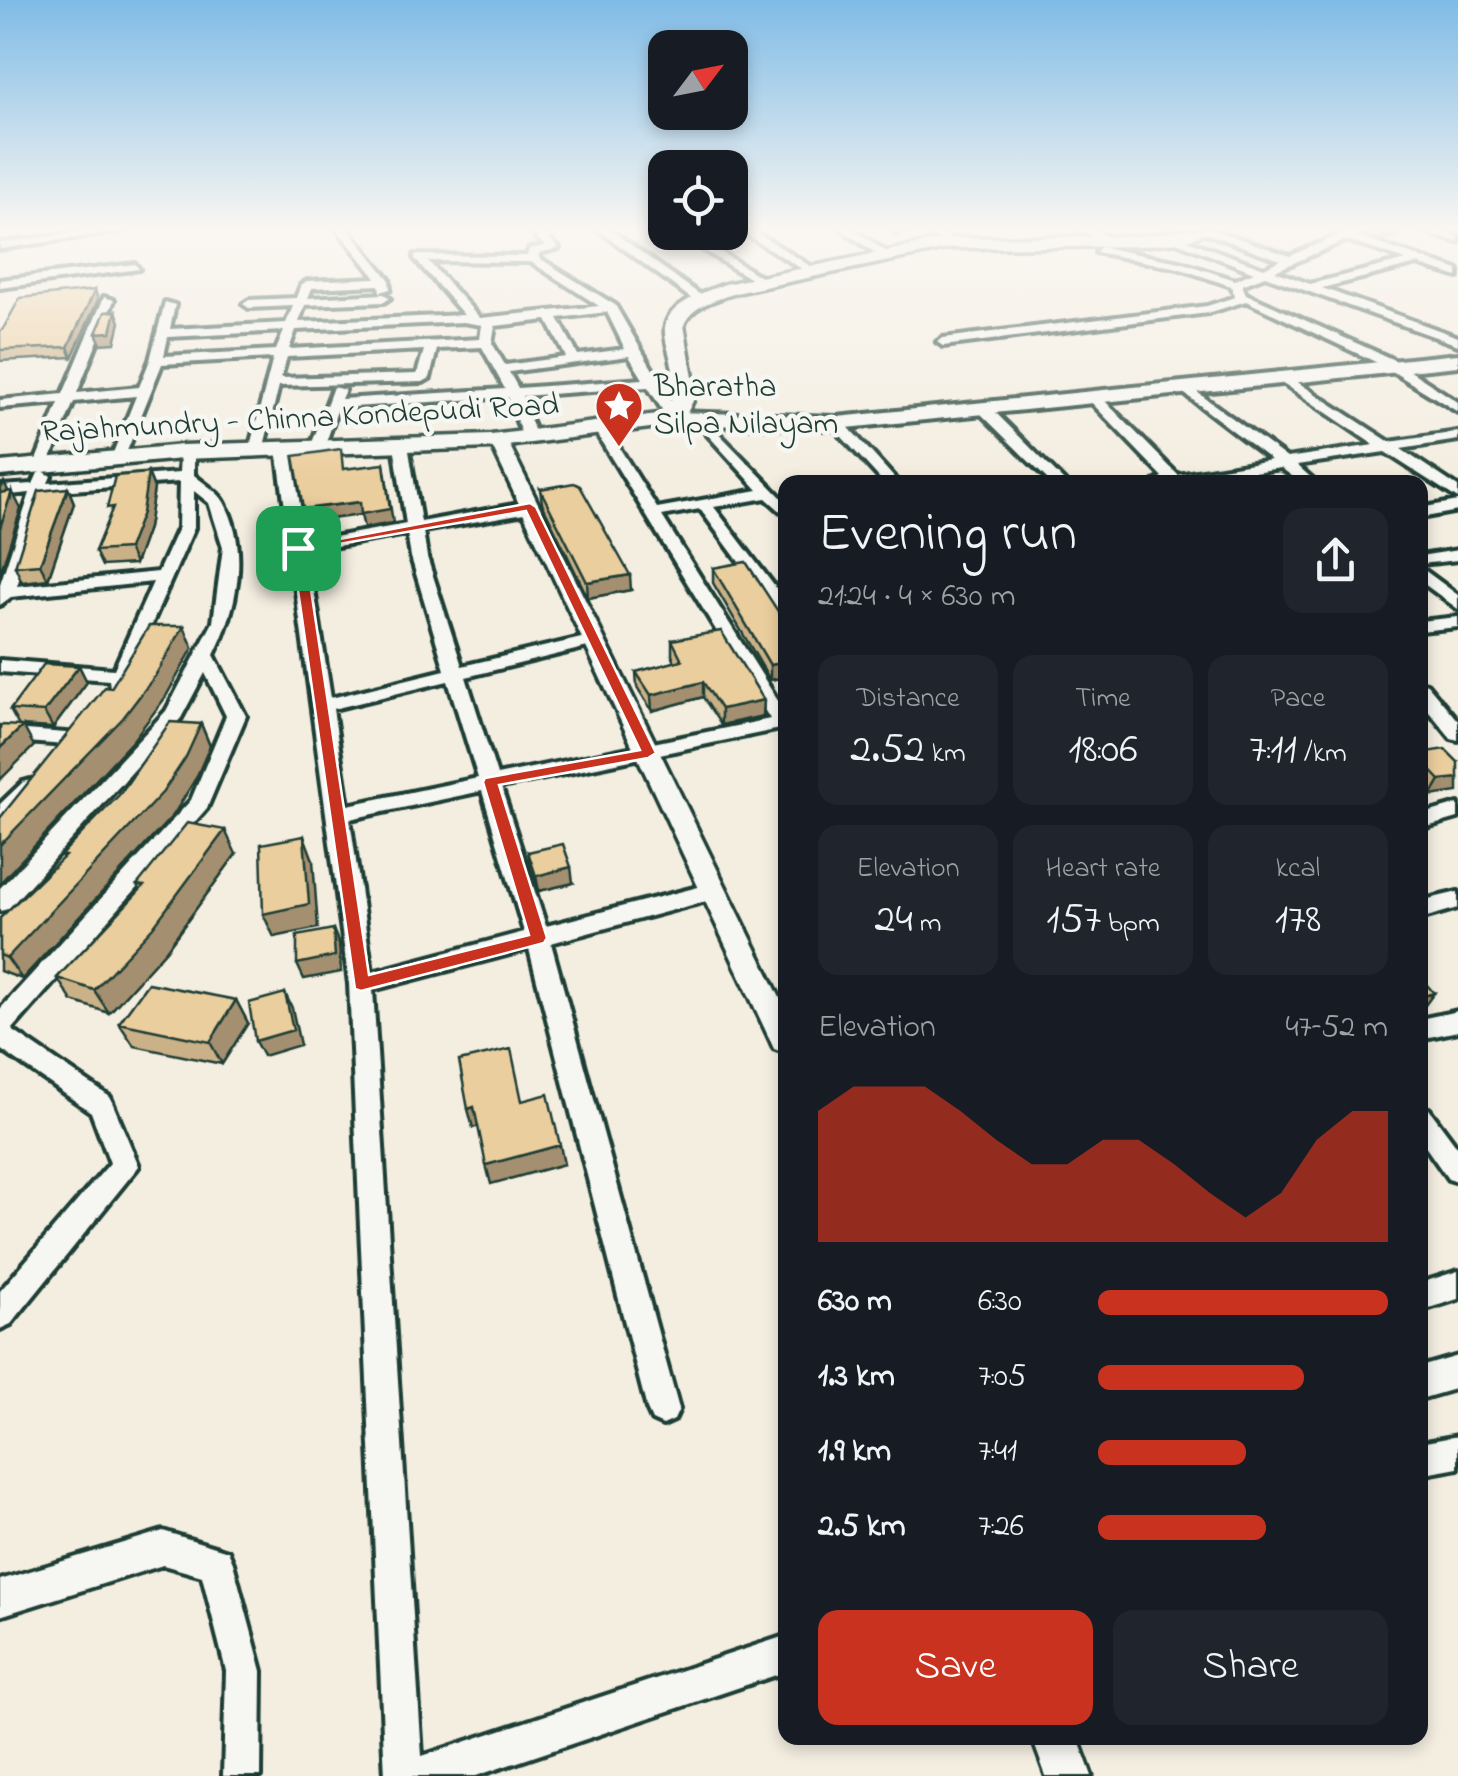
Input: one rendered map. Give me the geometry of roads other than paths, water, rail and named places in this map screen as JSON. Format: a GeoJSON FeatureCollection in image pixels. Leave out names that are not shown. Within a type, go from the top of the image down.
{"type":"FeatureCollection","features":[{"type":"Feature","properties":{"kind":"main road"},"geometry":{"type":"LineString","coordinates":[[680,312],[674,325],[685,395],[674,418],[837,423],[1458,361]]}},
{"type":"Feature","properties":{"kind":"main road","name":"Rajahmundry - Chinna Kondepudi Road"},"geometry":{"type":"LineString","coordinates":[[0,468],[187,452],[499,442],[602,432],[674,418]]}},
{"type":"Feature","properties":{"kind":"street"},"geometry":{"type":"LineString","coordinates":[[103,312],[44,465],[4,588],[166,576]]}},
{"type":"Feature","properties":{"kind":"street"},"geometry":{"type":"LineString","coordinates":[[118,458],[157,360],[167,312]]}},
{"type":"Feature","properties":{"kind":"street"},"geometry":{"type":"LineString","coordinates":[[256,450],[297,312]]}},
{"type":"Feature","properties":{"kind":"street"},"geometry":{"type":"LineString","coordinates":[[318,448],[334,404],[355,312]]}},
{"type":"Feature","properties":{"kind":"street"},"geometry":{"type":"LineString","coordinates":[[382,322],[383,312]]}},
{"type":"Feature","properties":{"kind":"street"},"geometry":{"type":"LineString","coordinates":[[469,312],[474,318]]}},
{"type":"Feature","properties":{"kind":"street"},"geometry":{"type":"LineString","coordinates":[[163,333],[474,318],[489,323],[581,312]]}},
{"type":"Feature","properties":{"kind":"street"},"geometry":{"type":"LineString","coordinates":[[613,312],[632,352],[674,418]]}},
{"type":"Feature","properties":{"kind":"street"},"geometry":{"type":"LineString","coordinates":[[943,342],[1185,312]]}},
{"type":"Feature","properties":{"kind":"street"},"geometry":{"type":"LineString","coordinates":[[1285,312],[1393,365],[1458,408]]}},
{"type":"Feature","properties":{"kind":"street"},"geometry":{"type":"LineString","coordinates":[[1384,312],[1458,341]]}},
{"type":"Feature","properties":{"kind":"street"},"geometry":{"type":"LineString","coordinates":[[550,316],[574,360]]}},
{"type":"Feature","properties":{"kind":"street"},"geometry":{"type":"LineString","coordinates":[[1430,328],[1458,322]]}},
{"type":"Feature","properties":{"kind":"street"},"geometry":{"type":"LineString","coordinates":[[489,323],[486,343],[513,391],[530,438]]}},
{"type":"Feature","properties":{"kind":"street"},"geometry":{"type":"LineString","coordinates":[[157,360],[486,343]]}},
{"type":"Feature","properties":{"kind":"street"},"geometry":{"type":"LineString","coordinates":[[274,382],[423,378],[432,346]]}},
{"type":"Feature","properties":{"kind":"street"},"geometry":{"type":"LineString","coordinates":[[502,369],[632,352]]}},
{"type":"Feature","properties":{"kind":"street"},"geometry":{"type":"LineString","coordinates":[[1282,376],[1458,494]]}},
{"type":"Feature","properties":{"kind":"street"},"geometry":{"type":"LineString","coordinates":[[334,404],[651,382]]}},
{"type":"Feature","properties":{"kind":"street"},"geometry":{"type":"LineString","coordinates":[[1186,388],[1299,475]]}},
{"type":"Feature","properties":{"kind":"street"},"geometry":{"type":"LineString","coordinates":[[0,404],[145,391]]}},
{"type":"Feature","properties":{"kind":"street"},"geometry":{"type":"LineString","coordinates":[[1094,397],[1164,475]]}},
{"type":"Feature","properties":{"kind":"street"},"geometry":{"type":"LineString","coordinates":[[984,409],[1051,475]]}},
{"type":"Feature","properties":{"kind":"street"},"geometry":{"type":"LineString","coordinates":[[701,419],[778,502]]}},
{"type":"Feature","properties":{"kind":"street"},"geometry":{"type":"LineString","coordinates":[[837,423],[885,475]]}},
{"type":"Feature","properties":{"kind":"street"},"geometry":{"type":"LineString","coordinates":[[602,432],[778,717]]}},
{"type":"Feature","properties":{"kind":"street"},"geometry":{"type":"LineString","coordinates":[[1212,475],[1458,436]]}},
{"type":"Feature","properties":{"kind":"street"},"geometry":{"type":"LineString","coordinates":[[499,442],[778,1025]]}},
{"type":"Feature","properties":{"kind":"street"},"geometry":{"type":"LineString","coordinates":[[402,445],[420,557],[538,938],[664,1409]]}},
{"type":"Feature","properties":{"kind":"street"},"geometry":{"type":"LineString","coordinates":[[284,449],[293,549],[322,706],[361,984],[404,1776]]}},
{"type":"Feature","properties":{"kind":"street"},"geometry":{"type":"LineString","coordinates":[[0,734],[84,731],[122,674],[186,528],[187,452]]}},
{"type":"Feature","properties":{"kind":"street"},"geometry":{"type":"LineString","coordinates":[[0,490],[186,478],[216,501],[231,547],[222,622],[174,714],[0,903]]}},
{"type":"Feature","properties":{"kind":"street"},"geometry":{"type":"LineString","coordinates":[[654,513],[770,493]]}},
{"type":"Feature","properties":{"kind":"street"},"geometry":{"type":"LineString","coordinates":[[704,504],[778,603]]}},
{"type":"Feature","properties":{"kind":"street"},"geometry":{"type":"LineString","coordinates":[[1428,511],[1458,506]]}},
{"type":"Feature","properties":{"kind":"street"},"geometry":{"type":"LineString","coordinates":[[293,549],[530,507]]}},
{"type":"Feature","properties":{"kind":"street"},"geometry":{"type":"LineString","coordinates":[[1428,564],[1458,555]]}},
{"type":"Feature","properties":{"kind":"street"},"geometry":{"type":"LineString","coordinates":[[1428,571],[1458,604]]}},
{"type":"Feature","properties":{"kind":"street"},"geometry":{"type":"LineString","coordinates":[[1428,625],[1458,622]]}},
{"type":"Feature","properties":{"kind":"street"},"geometry":{"type":"LineString","coordinates":[[322,706],[594,640]]}},
{"type":"Feature","properties":{"kind":"street"},"geometry":{"type":"LineString","coordinates":[[0,1026],[200,802],[236,716],[205,654]]}},
{"type":"Feature","properties":{"kind":"street"},"geometry":{"type":"LineString","coordinates":[[0,666],[122,674]]}},
{"type":"Feature","properties":{"kind":"street"},"geometry":{"type":"LineString","coordinates":[[1428,698],[1458,734]]}},
{"type":"Feature","properties":{"kind":"street"},"geometry":{"type":"LineString","coordinates":[[338,814],[778,725]]}},
{"type":"Feature","properties":{"kind":"street"},"geometry":{"type":"LineString","coordinates":[[0,816],[39,778]]}},
{"type":"Feature","properties":{"kind":"street"},"geometry":{"type":"LineString","coordinates":[[361,984],[714,891]]}},
{"type":"Feature","properties":{"kind":"street"},"geometry":{"type":"LineString","coordinates":[[1428,908],[1458,900]]}},
{"type":"Feature","properties":{"kind":"street"},"geometry":{"type":"LineString","coordinates":[[1428,1027],[1458,1021]]}},
{"type":"Feature","properties":{"kind":"street"},"geometry":{"type":"LineString","coordinates":[[0,1035],[101,1105],[125,1166],[0,1314]]}},
{"type":"Feature","properties":{"kind":"street"},"geometry":{"type":"LineString","coordinates":[[1439,1142],[1458,1170]]}},
{"type":"Feature","properties":{"kind":"street"},"geometry":{"type":"LineString","coordinates":[[1428,1294],[1458,1285]]}},
{"type":"Feature","properties":{"kind":"street"},"geometry":{"type":"LineString","coordinates":[[1428,1381],[1458,1372]]}},
{"type":"Feature","properties":{"kind":"street"},"geometry":{"type":"LineString","coordinates":[[1428,1458],[1458,1452]]}},
{"type":"Feature","properties":{"kind":"street"},"geometry":{"type":"LineString","coordinates":[[0,1598],[164,1548],[216,1563],[244,1671],[242,1776]]}},
{"type":"Feature","properties":{"kind":"street"},"geometry":{"type":"LineString","coordinates":[[419,1776],[778,1656]]}},
{"type":"Feature","properties":{"kind":"street"},"geometry":{"type":"LineString","coordinates":[[1057,1745],[1069,1776]]}},
{"type":"Feature","properties":{"kind":"place","name":"Bharatha Silpa Nilayam"},"geometry":{"type":"Point","coordinates":[619,448]}}]}
